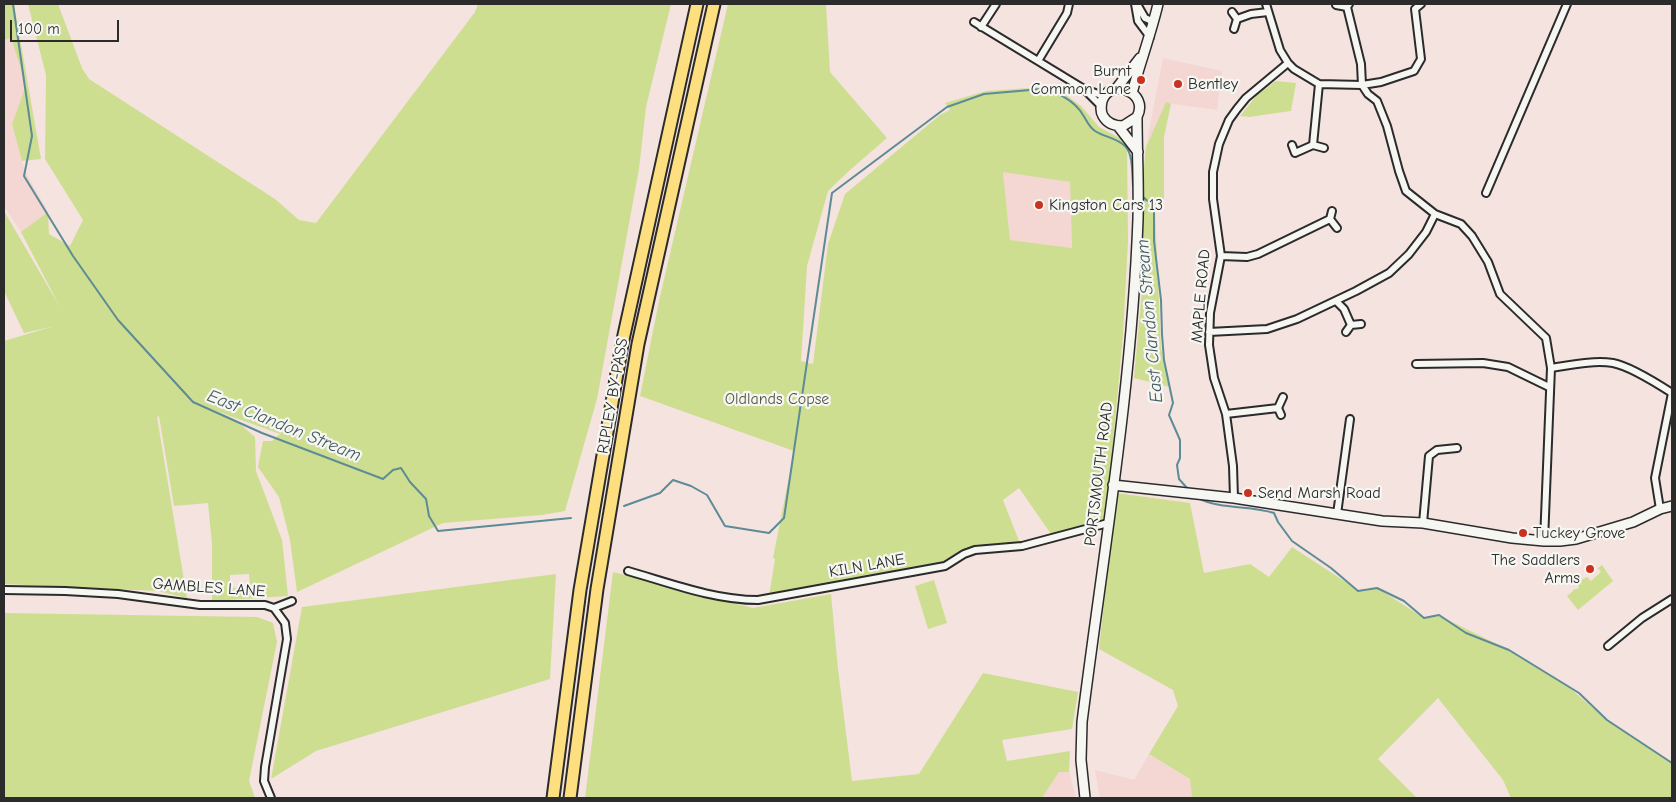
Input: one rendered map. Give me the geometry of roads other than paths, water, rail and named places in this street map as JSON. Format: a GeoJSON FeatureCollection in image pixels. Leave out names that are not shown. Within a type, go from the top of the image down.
{"type":"FeatureCollection","features":[{"type":"Feature","properties":{"kind":"highway","name":"RIPLEY BY-PASS"},"geometry":{"type":"LineString","coordinates":[[553,798],[580,590],[622,344],[656,181],[697,4]]}},
{"type":"Feature","properties":{"kind":"highway","name":"RIPLEY BY-PASS"},"geometry":{"type":"LineString","coordinates":[[570,798],[597,589],[638,344],[714,4]]}},
{"type":"Feature","properties":{"kind":"main road","name":"PORTSMOUTH ROAD"},"geometry":{"type":"LineString","coordinates":[[1085,798],[1081,760],[1082,722],[1113,485],[1133,291],[1138,198],[1137,117],[1139,106],[1136,97],[1132,93],[1142,56],[1150,37],[1158,4]]}},
{"type":"Feature","properties":{"kind":"main road","name":"PORTSMOUTH ROAD"},"geometry":{"type":"LineString","coordinates":[[1104,96],[1116,89],[1142,56]]}},
{"type":"Feature","properties":{"kind":"main road"},"geometry":{"type":"LineString","coordinates":[[1116,89],[1122,88],[1132,93]]}},
{"type":"Feature","properties":{"kind":"main road"},"geometry":{"type":"LineString","coordinates":[[1104,96],[1101,106],[1102,113],[1110,123],[1118,126],[1129,124],[1137,117]]}},
{"type":"Feature","properties":{"kind":"main road"},"geometry":{"type":"LineString","coordinates":[[1118,126],[1138,152]]}},
{"type":"Feature","properties":{"kind":"main road"},"geometry":{"type":"LineString","coordinates":[[1113,485],[1234,498],[1395,523],[1422,523],[1512,538],[1544,541],[1576,539],[1633,522],[1660,509],[1672,506]]}},
{"type":"Feature","properties":{"kind":"street"},"geometry":{"type":"LineString","coordinates":[[981,27],[996,4]]}},
{"type":"Feature","properties":{"kind":"street"},"geometry":{"type":"LineString","coordinates":[[1038,61],[1067,13],[1069,4]]}},
{"type":"Feature","properties":{"kind":"street"},"geometry":{"type":"LineString","coordinates":[[1136,4],[1145,18],[1154,22]]}},
{"type":"Feature","properties":{"kind":"street"},"geometry":{"type":"LineString","coordinates":[[1136,4],[1138,21],[1150,37]]}},
{"type":"Feature","properties":{"kind":"street"},"geometry":{"type":"LineString","coordinates":[[1266,4],[1280,50],[1288,63],[1301,74],[1319,84],[1381,82],[1414,72],[1421,59],[1414,6],[1421,4]]}},
{"type":"Feature","properties":{"kind":"street"},"geometry":{"type":"LineString","coordinates":[[1486,193],[1567,4]]}},
{"type":"Feature","properties":{"kind":"street"},"geometry":{"type":"LineString","coordinates":[[1336,5],[1348,6],[1361,64],[1362,84],[1368,94],[1377,101],[1387,126],[1406,192],[1435,214],[1461,224],[1472,236],[1488,262],[1500,294],[1546,338],[1551,368],[1544,541]]}},
{"type":"Feature","properties":{"kind":"street"},"geometry":{"type":"LineString","coordinates":[[1232,12],[1237,19]]}},
{"type":"Feature","properties":{"kind":"street"},"geometry":{"type":"LineString","coordinates":[[1237,19],[1251,14],[1268,12]]}},
{"type":"Feature","properties":{"kind":"street"},"geometry":{"type":"LineString","coordinates":[[1234,29],[1237,19]]}},
{"type":"Feature","properties":{"kind":"street"},"geometry":{"type":"LineString","coordinates":[[974,22],[1084,89],[1104,96]]}},
{"type":"Feature","properties":{"kind":"street","name":"MAPLE ROAD"},"geometry":{"type":"LineString","coordinates":[[1234,498],[1233,466],[1226,414],[1214,378],[1209,345],[1210,313],[1221,256],[1212,186],[1214,160],[1229,120],[1246,98],[1288,63]]}},
{"type":"Feature","properties":{"kind":"street"},"geometry":{"type":"LineString","coordinates":[[1313,145],[1319,84]]}},
{"type":"Feature","properties":{"kind":"street"},"geometry":{"type":"LineString","coordinates":[[1084,89],[1101,106]]}},
{"type":"Feature","properties":{"kind":"street"},"geometry":{"type":"LineString","coordinates":[[1292,145],[1295,153],[1313,145],[1324,148]]}},
{"type":"Feature","properties":{"kind":"street"},"geometry":{"type":"LineString","coordinates":[[1330,219],[1332,211]]}},
{"type":"Feature","properties":{"kind":"street"},"geometry":{"type":"LineString","coordinates":[[1209,332],[1267,329],[1297,319],[1336,301],[1389,273],[1409,254],[1426,232],[1435,214]]}},
{"type":"Feature","properties":{"kind":"street"},"geometry":{"type":"LineString","coordinates":[[1221,256],[1258,254],[1330,219]]}},
{"type":"Feature","properties":{"kind":"street"},"geometry":{"type":"LineString","coordinates":[[1330,219],[1337,228]]}},
{"type":"Feature","properties":{"kind":"street"},"geometry":{"type":"LineString","coordinates":[[1336,301],[1344,309],[1351,325]]}},
{"type":"Feature","properties":{"kind":"street"},"geometry":{"type":"LineString","coordinates":[[1346,332],[1351,325],[1361,324]]}},
{"type":"Feature","properties":{"kind":"street"},"geometry":{"type":"LineString","coordinates":[[1551,368],[1588,362],[1614,363],[1652,380],[1672,393],[1655,478],[1660,509]]}},
{"type":"Feature","properties":{"kind":"street"},"geometry":{"type":"LineString","coordinates":[[1416,364],[1492,364],[1508,367],[1549,387]]}},
{"type":"Feature","properties":{"kind":"street"},"geometry":{"type":"LineString","coordinates":[[1278,408],[1283,398]]}},
{"type":"Feature","properties":{"kind":"street"},"geometry":{"type":"LineString","coordinates":[[1226,414],[1278,408]]}},
{"type":"Feature","properties":{"kind":"street"},"geometry":{"type":"LineString","coordinates":[[1278,408],[1282,415]]}},
{"type":"Feature","properties":{"kind":"street"},"geometry":{"type":"LineString","coordinates":[[1337,514],[1350,420]]}},
{"type":"Feature","properties":{"kind":"street"},"geometry":{"type":"LineString","coordinates":[[1422,523],[1430,456],[1437,450],[1457,448]]}},
{"type":"Feature","properties":{"kind":"street","name":"KILN LANE"},"geometry":{"type":"LineString","coordinates":[[628,571],[701,592],[743,600],[758,600],[945,566],[964,554],[975,550],[1022,546],[1108,523]]}},
{"type":"Feature","properties":{"kind":"street","name":"GAMBLES LANE"},"geometry":{"type":"LineString","coordinates":[[4,590],[66,590],[135,596],[200,605],[265,605],[274,608],[285,623],[287,639],[265,767],[264,782],[271,798]]}},
{"type":"Feature","properties":{"kind":"street"},"geometry":{"type":"LineString","coordinates":[[1608,646],[1642,618],[1672,599]]}},
{"type":"Feature","properties":{"kind":"street"},"geometry":{"type":"LineString","coordinates":[[274,608],[292,601]]}},
{"type":"Feature","properties":{"kind":"waterway","name":"East Clandon Stream"},"geometry":{"type":"LineString","coordinates":[[13,4],[32,136],[24,176],[73,256],[118,320],[193,402],[262,433],[383,479],[393,470],[401,468],[410,482],[426,499],[429,516],[438,531],[571,518]]}},
{"type":"Feature","properties":{"kind":"waterway","name":"East Clandon Stream"},"geometry":{"type":"LineString","coordinates":[[624,506],[660,493],[673,480],[691,486],[707,495],[725,526],[769,533],[784,518],[832,193],[947,107],[984,94],[1042,89],[1054,92],[1071,101],[1080,110],[1093,129],[1126,147],[1131,160],[1133,185],[1135,187]]}},
{"type":"Feature","properties":{"kind":"waterway","name":"East Clandon Stream"},"geometry":{"type":"LineString","coordinates":[[1141,195],[1154,207],[1154,241],[1161,300],[1164,360],[1173,403],[1169,415],[1180,440],[1180,458],[1177,465],[1179,479],[1188,489]]}},
{"type":"Feature","properties":{"kind":"waterway","name":"East Clandon Stream"},"geometry":{"type":"LineString","coordinates":[[1198,498],[1226,506],[1274,513],[1278,522],[1292,541],[1331,568],[1358,591],[1377,588],[1404,601],[1424,618],[1439,615],[1466,633],[1509,650],[1579,693],[1607,720],[1672,763]]}},
{"type":"Feature","properties":{"kind":"place","name":"Burnt Common Lane"},"geometry":{"type":"Point","coordinates":[1141,80]}},
{"type":"Feature","properties":{"kind":"place","name":"Bentley"},"geometry":{"type":"Point","coordinates":[1178,84]}},
{"type":"Feature","properties":{"kind":"place","name":"Kingston Cars 13"},"geometry":{"type":"Point","coordinates":[1039,205]}},
{"type":"Feature","properties":{"kind":"place","name":"Send Marsh Road"},"geometry":{"type":"Point","coordinates":[1248,493]}},
{"type":"Feature","properties":{"kind":"place","name":"Tuckey Grove"},"geometry":{"type":"Point","coordinates":[1523,533]}},
{"type":"Feature","properties":{"kind":"place","name":"The Saddlers Arms"},"geometry":{"type":"Point","coordinates":[1590,569]}},
{"type":"Feature","properties":{"kind":"park label","name":"Oldlands Copse"},"geometry":{"type":"Point","coordinates":[777,399]}}]}
